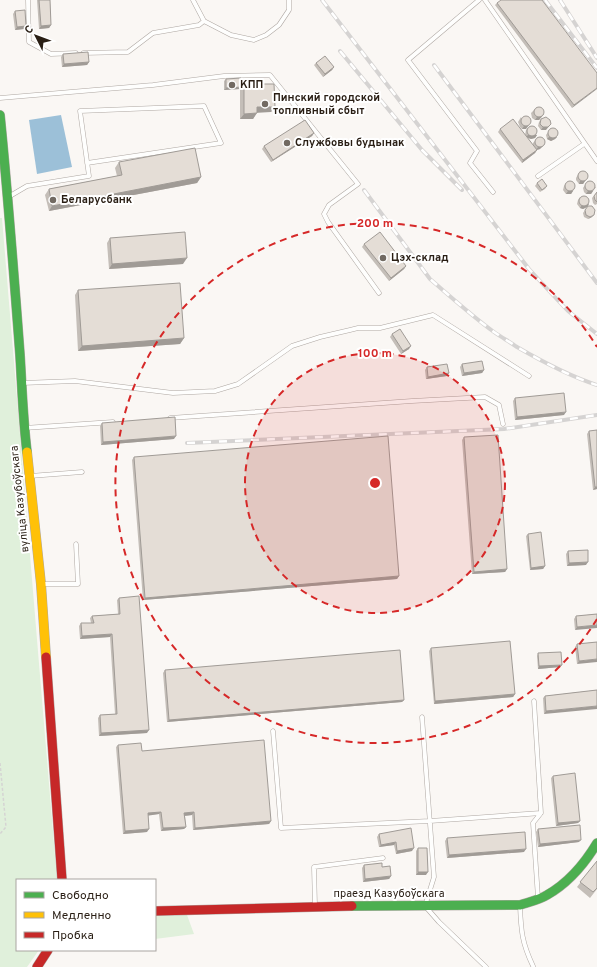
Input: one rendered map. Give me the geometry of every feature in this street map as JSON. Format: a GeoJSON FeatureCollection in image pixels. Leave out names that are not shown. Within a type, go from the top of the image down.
{"type":"FeatureCollection","features":[{"type":"Feature","properties":{"kind":"street","name":"вуліца Казубоўскага"},"geometry":{"type":"LineString","coordinates":[[0,115],[8,197],[24,428],[41,584],[62,879]]}},
{"type":"Feature","properties":{"kind":"street","name":"праезд Казубоўскага"},"geometry":{"type":"LineString","coordinates":[[156,911],[315,907],[520,905],[546,896],[563,884],[590,855],[597,843]]}},
{"type":"Feature","properties":{"kind":"street"},"geometry":{"type":"LineString","coordinates":[[37,967],[47,951]]}},
{"type":"Feature","properties":{"kind":"lane"},"geometry":{"type":"LineString","coordinates":[[28,0],[29,42],[51,54],[128,52],[153,33],[199,25],[204,21]]}},
{"type":"Feature","properties":{"kind":"lane"},"geometry":{"type":"LineString","coordinates":[[193,0],[204,21],[231,35],[254,40],[266,35],[279,25],[289,10],[290,0]]}},
{"type":"Feature","properties":{"kind":"lane"},"geometry":{"type":"LineString","coordinates":[[480,0],[408,60],[477,151],[470,163],[493,192]]}},
{"type":"Feature","properties":{"kind":"lane"},"geometry":{"type":"LineString","coordinates":[[485,0],[597,161]]}},
{"type":"Feature","properties":{"kind":"lane"},"geometry":{"type":"LineString","coordinates":[[0,98],[153,85],[224,76],[270,75],[358,184],[329,205],[324,214],[328,222],[379,293]]}},
{"type":"Feature","properties":{"kind":"lane"},"geometry":{"type":"LineString","coordinates":[[8,197],[27,186],[89,176],[87,163],[80,111],[204,106],[221,142],[87,163]]}},
{"type":"Feature","properties":{"kind":"lane"},"geometry":{"type":"LineString","coordinates":[[538,176],[584,144]]}},
{"type":"Feature","properties":{"kind":"lane"},"geometry":{"type":"LineString","coordinates":[[22,383],[75,382],[173,393],[215,390],[238,384],[292,346],[320,337],[358,328],[380,328],[433,315],[529,376]]}},
{"type":"Feature","properties":{"kind":"lane"},"geometry":{"type":"LineString","coordinates":[[167,418],[485,397],[499,405],[503,424]]}},
{"type":"Feature","properties":{"kind":"lane"},"geometry":{"type":"LineString","coordinates":[[24,428],[119,422]]}},
{"type":"Feature","properties":{"kind":"lane"},"geometry":{"type":"LineString","coordinates":[[30,476],[82,472]]}},
{"type":"Feature","properties":{"kind":"lane"},"geometry":{"type":"LineString","coordinates":[[41,584],[78,584],[76,544]]}},
{"type":"Feature","properties":{"kind":"lane"},"geometry":{"type":"LineString","coordinates":[[534,701],[541,813],[533,823],[538,898]]}},
{"type":"Feature","properties":{"kind":"lane"},"geometry":{"type":"LineString","coordinates":[[422,716],[434,877],[425,906],[439,922],[486,967]]}},
{"type":"Feature","properties":{"kind":"lane"},"geometry":{"type":"LineString","coordinates":[[273,731],[281,828],[430,821],[541,813]]}},
{"type":"Feature","properties":{"kind":"lane"},"geometry":{"type":"LineString","coordinates":[[315,907],[314,867],[383,858]]}},
{"type":"Feature","properties":{"kind":"lane"},"geometry":{"type":"LineString","coordinates":[[520,905],[520,927],[522,937],[533,966]]}},
{"type":"Feature","properties":{"kind":"path"},"geometry":{"type":"LineString","coordinates":[[0,763],[6,827],[0,834]]}},
{"type":"Feature","properties":{"kind":"green space"},"geometry":{"type":"Polygon","coordinates":[[[0,218],[2,218],[57,879],[16,879],[16,951],[38,951],[27,967],[0,967],[0,218]]]}},
{"type":"Feature","properties":{"kind":"green space"},"geometry":{"type":"Polygon","coordinates":[[[187,915],[194,934],[156,939],[156,916],[187,915]]]}},
{"type":"Feature","properties":{"kind":"water"},"geometry":{"type":"Polygon","coordinates":[[[61,115],[72,167],[37,174],[29,120],[61,115]]]}},
{"type":"Feature","properties":{"kind":"building"},"geometry":{"type":"Polygon","coordinates":[[[39,0],[50,0],[51,25],[41,26],[39,0]]]}},
{"type":"Feature","properties":{"kind":"building"},"geometry":{"type":"Polygon","coordinates":[[[501,0],[542,0],[597,73],[597,88],[574,105],[497,3],[501,0]]]}},
{"type":"Feature","properties":{"kind":"building"},"geometry":{"type":"Polygon","coordinates":[[[25,10],[26,26],[17,27],[15,11],[25,10]]]}},
{"type":"Feature","properties":{"kind":"building"},"geometry":{"type":"Polygon","coordinates":[[[88,52],[89,62],[64,64],[63,54],[88,52]]]}},
{"type":"Feature","properties":{"kind":"building"},"geometry":{"type":"Polygon","coordinates":[[[325,56],[334,67],[325,74],[316,63],[325,56]]]}},
{"type":"Feature","properties":{"kind":"building","name":"КПП"},"geometry":{"type":"Polygon","coordinates":[[[241,78],[242,87],[226,88],[226,79],[241,78]]]}},
{"type":"Feature","properties":{"kind":"building"},"geometry":{"type":"Polygon","coordinates":[[[244,84],[274,84],[275,107],[257,107],[257,113],[244,114],[244,84]]]}},
{"type":"Feature","properties":{"kind":"building"},"geometry":{"type":"Polygon","coordinates":[[[537,107],[541,107],[543,108],[543,116],[537,117],[534,114],[534,110],[537,107]]]}},
{"type":"Feature","properties":{"kind":"building"},"geometry":{"type":"Polygon","coordinates":[[[524,116],[528,116],[530,117],[530,125],[524,126],[521,123],[521,119],[524,116]]]}},
{"type":"Feature","properties":{"kind":"building"},"geometry":{"type":"Polygon","coordinates":[[[546,117],[550,120],[551,124],[548,127],[543,127],[540,124],[541,119],[546,117]]]}},
{"type":"Feature","properties":{"kind":"building"},"geometry":{"type":"Polygon","coordinates":[[[513,119],[537,150],[523,160],[500,129],[513,119]]]}},
{"type":"Feature","properties":{"kind":"building","name":"Службовы будынак"},"geometry":{"type":"Polygon","coordinates":[[[305,120],[314,133],[273,160],[264,146],[305,120]]]}},
{"type":"Feature","properties":{"kind":"building"},"geometry":{"type":"Polygon","coordinates":[[[530,126],[534,126],[536,127],[536,135],[530,136],[527,133],[527,129],[530,126]]]}},
{"type":"Feature","properties":{"kind":"building"},"geometry":{"type":"Polygon","coordinates":[[[551,128],[555,128],[557,129],[557,137],[551,138],[548,135],[548,131],[551,128]]]}},
{"type":"Feature","properties":{"kind":"building"},"geometry":{"type":"Polygon","coordinates":[[[538,137],[542,137],[544,138],[544,146],[538,147],[535,144],[535,140],[538,137]]]}},
{"type":"Feature","properties":{"kind":"building"},"geometry":{"type":"Polygon","coordinates":[[[195,148],[201,177],[52,206],[49,189],[122,175],[119,162],[195,148]]]}},
{"type":"Feature","properties":{"kind":"building"},"geometry":{"type":"Polygon","coordinates":[[[581,171],[585,171],[587,172],[587,180],[581,181],[578,178],[578,174],[581,171]]]}},
{"type":"Feature","properties":{"kind":"building"},"geometry":{"type":"Polygon","coordinates":[[[542,179],[547,186],[542,190],[537,183],[542,179]]]}},
{"type":"Feature","properties":{"kind":"building"},"geometry":{"type":"Polygon","coordinates":[[[568,181],[572,181],[574,182],[574,190],[568,191],[565,188],[565,184],[568,181]]]}},
{"type":"Feature","properties":{"kind":"building"},"geometry":{"type":"Polygon","coordinates":[[[588,181],[592,181],[594,182],[594,190],[588,191],[585,188],[585,184],[588,181]]]}},
{"type":"Feature","properties":{"kind":"building"},"geometry":{"type":"Polygon","coordinates":[[[597,192],[597,202],[594,196],[597,192]]]}},
{"type":"Feature","properties":{"kind":"building"},"geometry":{"type":"Polygon","coordinates":[[[582,196],[586,196],[588,197],[588,205],[582,206],[579,203],[579,199],[582,196]]]}},
{"type":"Feature","properties":{"kind":"building"},"geometry":{"type":"Polygon","coordinates":[[[588,206],[592,206],[595,210],[594,215],[590,217],[586,215],[585,210],[588,206]]]}},
{"type":"Feature","properties":{"kind":"building"},"geometry":{"type":"Polygon","coordinates":[[[185,232],[187,258],[112,264],[110,238],[185,232]]]}},
{"type":"Feature","properties":{"kind":"building","name":"Цэх-склад"},"geometry":{"type":"Polygon","coordinates":[[[380,232],[406,266],[391,278],[364,244],[380,232]]]}},
{"type":"Feature","properties":{"kind":"building"},"geometry":{"type":"Polygon","coordinates":[[[180,283],[184,338],[82,346],[78,290],[180,283]]]}},
{"type":"Feature","properties":{"kind":"building"},"geometry":{"type":"Polygon","coordinates":[[[400,329],[411,346],[403,351],[392,334],[400,329]]]}},
{"type":"Feature","properties":{"kind":"building"},"geometry":{"type":"Polygon","coordinates":[[[482,361],[484,370],[464,373],[462,364],[482,361]]]}},
{"type":"Feature","properties":{"kind":"building"},"geometry":{"type":"Polygon","coordinates":[[[447,364],[449,373],[428,377],[427,367],[447,364]]]}},
{"type":"Feature","properties":{"kind":"building"},"geometry":{"type":"Polygon","coordinates":[[[564,393],[566,412],[517,417],[515,398],[564,393]]]}},
{"type":"Feature","properties":{"kind":"building"},"geometry":{"type":"Polygon","coordinates":[[[175,417],[176,436],[103,442],[102,423],[175,417]]]}},
{"type":"Feature","properties":{"kind":"building"},"geometry":{"type":"Polygon","coordinates":[[[597,430],[597,487],[595,487],[589,431],[597,430]]]}},
{"type":"Feature","properties":{"kind":"building"},"geometry":{"type":"Polygon","coordinates":[[[498,435],[507,569],[474,572],[464,437],[498,435]]]}},
{"type":"Feature","properties":{"kind":"building"},"geometry":{"type":"Polygon","coordinates":[[[388,436],[399,576],[145,598],[134,457],[388,436]]]}},
{"type":"Feature","properties":{"kind":"building"},"geometry":{"type":"Polygon","coordinates":[[[541,532],[545,566],[531,568],[528,534],[541,532]]]}},
{"type":"Feature","properties":{"kind":"building"},"geometry":{"type":"Polygon","coordinates":[[[588,550],[588,562],[569,563],[568,551],[588,550]]]}},
{"type":"Feature","properties":{"kind":"building"},"geometry":{"type":"Polygon","coordinates":[[[139,596],[149,730],[101,733],[100,715],[117,714],[112,634],[82,636],[81,623],[94,623],[92,616],[120,614],[119,598],[139,596]]]}},
{"type":"Feature","properties":{"kind":"building"},"geometry":{"type":"Polygon","coordinates":[[[597,614],[597,625],[577,627],[576,616],[597,614]]]}},
{"type":"Feature","properties":{"kind":"building"},"geometry":{"type":"Polygon","coordinates":[[[510,641],[515,694],[435,701],[431,648],[510,641]]]}},
{"type":"Feature","properties":{"kind":"building"},"geometry":{"type":"Polygon","coordinates":[[[597,642],[597,659],[579,661],[577,644],[597,642]]]}},
{"type":"Feature","properties":{"kind":"building"},"geometry":{"type":"Polygon","coordinates":[[[400,650],[404,700],[169,720],[165,670],[400,650]]]}},
{"type":"Feature","properties":{"kind":"building"},"geometry":{"type":"Polygon","coordinates":[[[561,652],[562,665],[539,666],[538,653],[561,652]]]}},
{"type":"Feature","properties":{"kind":"building"},"geometry":{"type":"Polygon","coordinates":[[[597,690],[597,706],[546,711],[545,696],[597,690]]]}},
{"type":"Feature","properties":{"kind":"building"},"geometry":{"type":"Polygon","coordinates":[[[264,740],[271,821],[195,828],[194,812],[184,813],[186,827],[163,828],[161,812],[148,813],[149,829],[125,831],[118,745],[141,743],[142,751],[264,740]]]}},
{"type":"Feature","properties":{"kind":"building"},"geometry":{"type":"Polygon","coordinates":[[[575,773],[580,821],[558,823],[553,776],[575,773]]]}},
{"type":"Feature","properties":{"kind":"building"},"geometry":{"type":"Polygon","coordinates":[[[580,825],[581,840],[540,844],[538,829],[580,825]]]}},
{"type":"Feature","properties":{"kind":"building"},"geometry":{"type":"Polygon","coordinates":[[[411,828],[414,848],[397,851],[396,842],[381,845],[379,834],[411,828]]]}},
{"type":"Feature","properties":{"kind":"building"},"geometry":{"type":"Polygon","coordinates":[[[525,832],[526,849],[449,855],[447,838],[525,832]]]}},
{"type":"Feature","properties":{"kind":"building"},"geometry":{"type":"Polygon","coordinates":[[[418,848],[427,848],[428,872],[418,872],[418,848]]]}},
{"type":"Feature","properties":{"kind":"building"},"geometry":{"type":"Polygon","coordinates":[[[597,861],[597,888],[593,892],[580,882],[597,861]]]}},
{"type":"Feature","properties":{"kind":"building"},"geometry":{"type":"Polygon","coordinates":[[[382,863],[382,867],[390,866],[391,876],[365,879],[364,865],[382,863]]]}},
{"type":"Feature","properties":{"kind":"railway"},"geometry":{"type":"LineString","coordinates":[[322,0],[529,269],[568,311],[597,334]]}},
{"type":"Feature","properties":{"kind":"railway"},"geometry":{"type":"LineString","coordinates":[[545,0],[597,68]]}},
{"type":"Feature","properties":{"kind":"railway"},"geometry":{"type":"LineString","coordinates":[[560,0],[597,58]]}},
{"type":"Feature","properties":{"kind":"railway"},"geometry":{"type":"LineString","coordinates":[[340,51],[422,150],[462,190]]}},
{"type":"Feature","properties":{"kind":"railway"},"geometry":{"type":"LineString","coordinates":[[434,65],[597,283]]}},
{"type":"Feature","properties":{"kind":"railway"},"geometry":{"type":"LineString","coordinates":[[364,190],[430,279],[470,313],[494,332],[527,353],[566,373],[597,385]]}},
{"type":"Feature","properties":{"kind":"railway"},"geometry":{"type":"LineString","coordinates":[[187,443],[504,429],[597,415]]}},
{"type":"Feature","properties":{"kind":"traffic: fast"},"geometry":{"type":"LineString","coordinates":[[0,115],[11,235],[27,452]]}},
{"type":"Feature","properties":{"kind":"traffic: fast"},"geometry":{"type":"LineString","coordinates":[[352,906],[520,905],[544,897],[562,885],[587,858],[597,843]]}},
{"type":"Feature","properties":{"kind":"traffic: slow"},"geometry":{"type":"LineString","coordinates":[[27,452],[41,584],[46,657]]}},
{"type":"Feature","properties":{"kind":"traffic: jam"},"geometry":{"type":"LineString","coordinates":[[46,657],[62,879]]}},
{"type":"Feature","properties":{"kind":"traffic: jam"},"geometry":{"type":"LineString","coordinates":[[156,911],[352,906]]}},
{"type":"Feature","properties":{"kind":"traffic: jam"},"geometry":{"type":"LineString","coordinates":[[37,967],[47,951]]}},
{"type":"Feature","properties":{"kind":"place","name":"КПП"},"geometry":{"type":"Point","coordinates":[232,85]}},
{"type":"Feature","properties":{"kind":"place","name":"Пинский городской топливный сбыт"},"geometry":{"type":"Point","coordinates":[265,104]}},
{"type":"Feature","properties":{"kind":"place","name":"Службовы будынак"},"geometry":{"type":"Point","coordinates":[287,143]}},
{"type":"Feature","properties":{"kind":"place","name":"Беларусбанк"},"geometry":{"type":"Point","coordinates":[53,200]}},
{"type":"Feature","properties":{"kind":"place","name":"Цэх-склад"},"geometry":{"type":"Point","coordinates":[383,258]}}]}
